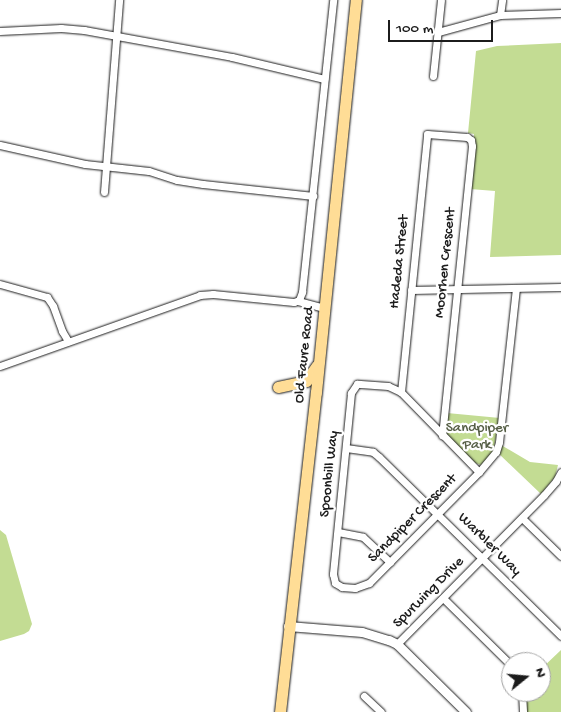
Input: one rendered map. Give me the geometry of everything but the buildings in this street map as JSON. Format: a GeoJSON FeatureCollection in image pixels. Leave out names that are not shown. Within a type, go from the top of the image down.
{"type":"FeatureCollection","features":[{"type":"Feature","properties":{"kind":"main road","name":"Old Faure Road"},"geometry":{"type":"LineString","coordinates":[[280,712],[288,626],[320,358],[356,0]]}},
{"type":"Feature","properties":{"kind":"main road"},"geometry":{"type":"LineString","coordinates":[[278,387],[306,381],[320,358]]}},
{"type":"Feature","properties":{"kind":"street"},"geometry":{"type":"LineString","coordinates":[[104,192],[119,0]]}},
{"type":"Feature","properties":{"kind":"street"},"geometry":{"type":"LineString","coordinates":[[298,301],[302,292],[333,0]]}},
{"type":"Feature","properties":{"kind":"street"},"geometry":{"type":"LineString","coordinates":[[433,76],[441,0]]}},
{"type":"Feature","properties":{"kind":"street"},"geometry":{"type":"LineString","coordinates":[[500,15],[502,0]]}},
{"type":"Feature","properties":{"kind":"street"},"geometry":{"type":"LineString","coordinates":[[438,32],[500,15],[561,12]]}},
{"type":"Feature","properties":{"kind":"street"},"geometry":{"type":"LineString","coordinates":[[0,31],[73,28],[232,57],[324,79]]}},
{"type":"Feature","properties":{"kind":"street","name":"Moorhen Crescent"},"geometry":{"type":"LineString","coordinates":[[426,134],[464,136],[469,138],[472,143],[442,435]]}},
{"type":"Feature","properties":{"kind":"street","name":"Hadeda Street"},"geometry":{"type":"LineString","coordinates":[[400,392],[426,134]]}},
{"type":"Feature","properties":{"kind":"street"},"geometry":{"type":"LineString","coordinates":[[0,145],[106,167],[149,170],[177,180],[244,190],[313,196]]}},
{"type":"Feature","properties":{"kind":"street"},"geometry":{"type":"LineString","coordinates":[[0,284],[47,297],[53,306],[62,331],[68,341]]}},
{"type":"Feature","properties":{"kind":"street"},"geometry":{"type":"LineString","coordinates":[[411,290],[561,287]]}},
{"type":"Feature","properties":{"kind":"street","name":"Sandpiper Crescent"},"geometry":{"type":"LineString","coordinates":[[333,574],[338,586],[355,588],[369,583],[493,457],[499,442],[516,288]]}},
{"type":"Feature","properties":{"kind":"street"},"geometry":{"type":"LineString","coordinates":[[0,366],[200,295],[213,294],[298,301],[325,308]]}},
{"type":"Feature","properties":{"kind":"street","name":"Spoonbill Way"},"geometry":{"type":"LineString","coordinates":[[333,574],[352,388],[361,382],[388,386],[400,392]]}},
{"type":"Feature","properties":{"kind":"street"},"geometry":{"type":"LineString","coordinates":[[400,392],[479,472]]}},
{"type":"Feature","properties":{"kind":"street","name":"Warbler Way"},"geometry":{"type":"LineString","coordinates":[[346,448],[376,454],[561,636]]}},
{"type":"Feature","properties":{"kind":"street","name":"Spurwing Drive"},"geometry":{"type":"LineString","coordinates":[[397,644],[522,518],[556,482],[561,473]]}},
{"type":"Feature","properties":{"kind":"street"},"geometry":{"type":"LineString","coordinates":[[522,518],[561,556]]}},
{"type":"Feature","properties":{"kind":"street"},"geometry":{"type":"LineString","coordinates":[[338,532],[363,537],[390,562]]}},
{"type":"Feature","properties":{"kind":"street"},"geometry":{"type":"LineString","coordinates":[[443,598],[501,655]]}},
{"type":"Feature","properties":{"kind":"street"},"geometry":{"type":"LineString","coordinates":[[288,626],[362,632],[397,644],[466,712]]}},
{"type":"Feature","properties":{"kind":"street"},"geometry":{"type":"LineString","coordinates":[[364,696],[382,712]]}},
{"type":"Feature","properties":{"kind":"green space"},"geometry":{"type":"Polygon","coordinates":[[[561,43],[561,255],[490,257],[495,191],[470,189],[474,134],[468,133],[476,51],[497,46],[561,43]]]}},
{"type":"Feature","properties":{"kind":"green space","name":"Sandpiper Park"},"geometry":{"type":"Polygon","coordinates":[[[447,413],[500,418],[493,452],[481,465],[475,463],[446,435],[447,413]]]}},
{"type":"Feature","properties":{"kind":"green space"},"geometry":{"type":"Polygon","coordinates":[[[501,445],[530,462],[558,465],[555,477],[541,494],[498,453],[501,445]]]}},
{"type":"Feature","properties":{"kind":"green space"},"geometry":{"type":"Polygon","coordinates":[[[0,530],[6,535],[32,624],[29,631],[24,634],[0,641],[0,530]]]}},
{"type":"Feature","properties":{"kind":"green space"},"geometry":{"type":"Polygon","coordinates":[[[561,650],[561,712],[525,712],[524,702],[551,702],[551,660],[561,650]]]}}]}
